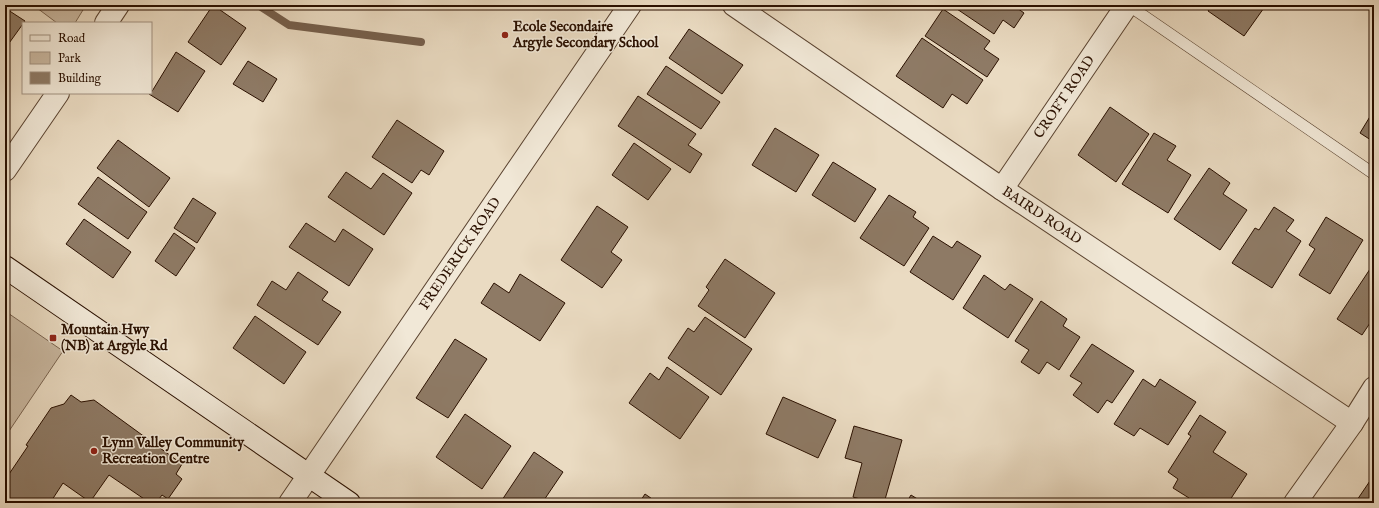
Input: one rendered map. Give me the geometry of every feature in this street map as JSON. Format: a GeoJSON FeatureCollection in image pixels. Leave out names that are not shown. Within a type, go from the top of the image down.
{"type":"FeatureCollection","features":[{"type":"Feature","properties":{"kind":"street"},"geometry":{"type":"LineString","coordinates":[[107,22],[118,5]]}},
{"type":"Feature","properties":{"kind":"street","name":"FREDERICK ROAD"},"geometry":{"type":"LineString","coordinates":[[290,503],[630,5]]}},
{"type":"Feature","properties":{"kind":"street","name":"BAIRD ROAD"},"geometry":{"type":"LineString","coordinates":[[734,5],[1002,189],[1352,423]]}},
{"type":"Feature","properties":{"kind":"street","name":"CROFT ROAD"},"geometry":{"type":"LineString","coordinates":[[1002,189],[1127,5]]}},
{"type":"Feature","properties":{"kind":"street"},"geometry":{"type":"LineString","coordinates":[[5,170],[57,94]]}},
{"type":"Feature","properties":{"kind":"street"},"geometry":{"type":"LineString","coordinates":[[5,267],[349,503]]}},
{"type":"Feature","properties":{"kind":"street"},"geometry":{"type":"LineString","coordinates":[[1295,503],[1352,423],[1374,388]]}},
{"type":"Feature","properties":{"kind":"lane"},"geometry":{"type":"LineString","coordinates":[[1127,5],[1374,174]]}},
{"type":"Feature","properties":{"kind":"green space"},"geometry":{"type":"Polygon","coordinates":[[[33,5],[86,5],[76,22],[56,22],[33,5]]]}},
{"type":"Feature","properties":{"kind":"green space"},"geometry":{"type":"Polygon","coordinates":[[[5,311],[63,351],[5,437],[5,311]]]}},
{"type":"Feature","properties":{"kind":"building"},"geometry":{"type":"Polygon","coordinates":[[[213,5],[246,28],[221,65],[188,42],[213,5]]]}},
{"type":"Feature","properties":{"kind":"building"},"geometry":{"type":"Polygon","coordinates":[[[951,5],[1013,5],[1024,13],[1014,28],[1003,20],[994,34],[951,5]]]}},
{"type":"Feature","properties":{"kind":"building"},"geometry":{"type":"Polygon","coordinates":[[[1212,5],[1266,5],[1244,36],[1208,11],[1212,5]]]}},
{"type":"Feature","properties":{"kind":"building"},"geometry":{"type":"Polygon","coordinates":[[[5,8],[25,21],[22,22],[22,25],[7,46],[5,45],[5,8]]]}},
{"type":"Feature","properties":{"kind":"building"},"geometry":{"type":"Polygon","coordinates":[[[943,9],[990,41],[984,49],[999,59],[987,77],[925,36],[943,9]]]}},
{"type":"Feature","properties":{"kind":"building"},"geometry":{"type":"Polygon","coordinates":[[[689,29],[743,65],[722,94],[669,58],[689,29]]]}},
{"type":"Feature","properties":{"kind":"building"},"geometry":{"type":"Polygon","coordinates":[[[922,38],[983,80],[967,104],[952,94],[943,108],[896,76],[922,38]]]}},
{"type":"Feature","properties":{"kind":"building"},"geometry":{"type":"Polygon","coordinates":[[[176,52],[205,71],[178,112],[149,94],[152,94],[152,91],[176,52]]]}},
{"type":"Feature","properties":{"kind":"building"},"geometry":{"type":"Polygon","coordinates":[[[248,61],[277,79],[263,102],[233,84],[248,61]]]}},
{"type":"Feature","properties":{"kind":"building"},"geometry":{"type":"Polygon","coordinates":[[[666,66],[720,102],[701,129],[647,94],[666,66]]]}},
{"type":"Feature","properties":{"kind":"building"},"geometry":{"type":"Polygon","coordinates":[[[638,96],[696,134],[688,145],[702,154],[690,173],[618,126],[638,96]]]}},
{"type":"Feature","properties":{"kind":"building"},"geometry":{"type":"Polygon","coordinates":[[[1110,107],[1149,134],[1116,182],[1078,155],[1110,107]]]}},
{"type":"Feature","properties":{"kind":"building"},"geometry":{"type":"Polygon","coordinates":[[[1374,110],[1374,142],[1360,133],[1374,110]]]}},
{"type":"Feature","properties":{"kind":"building"},"geometry":{"type":"Polygon","coordinates":[[[397,120],[444,151],[429,175],[421,170],[412,183],[372,157],[397,120]]]}},
{"type":"Feature","properties":{"kind":"building"},"geometry":{"type":"Polygon","coordinates":[[[775,128],[819,155],[796,192],[752,165],[775,128]]]}},
{"type":"Feature","properties":{"kind":"building"},"geometry":{"type":"Polygon","coordinates":[[[1154,133],[1176,146],[1167,160],[1191,175],[1168,213],[1122,184],[1154,133]]]}},
{"type":"Feature","properties":{"kind":"building"},"geometry":{"type":"Polygon","coordinates":[[[118,140],[170,178],[149,207],[97,168],[118,140]]]}},
{"type":"Feature","properties":{"kind":"building"},"geometry":{"type":"Polygon","coordinates":[[[634,143],[671,169],[648,200],[612,175],[634,143]]]}},
{"type":"Feature","properties":{"kind":"building"},"geometry":{"type":"Polygon","coordinates":[[[833,162],[876,189],[855,222],[812,195],[833,162]]]}},
{"type":"Feature","properties":{"kind":"building"},"geometry":{"type":"Polygon","coordinates":[[[1209,168],[1230,183],[1223,194],[1247,210],[1220,250],[1174,219],[1209,168]]]}},
{"type":"Feature","properties":{"kind":"building"},"geometry":{"type":"Polygon","coordinates":[[[346,172],[371,189],[383,173],[412,193],[384,235],[328,197],[346,172]]]}},
{"type":"Feature","properties":{"kind":"building"},"geometry":{"type":"Polygon","coordinates":[[[98,177],[147,212],[128,239],[78,204],[98,177]]]}},
{"type":"Feature","properties":{"kind":"building"},"geometry":{"type":"Polygon","coordinates":[[[889,195],[916,212],[913,217],[929,228],[904,266],[860,238],[889,195]]]}},
{"type":"Feature","properties":{"kind":"building"},"geometry":{"type":"Polygon","coordinates":[[[193,198],[216,213],[197,243],[174,228],[193,198]]]}},
{"type":"Feature","properties":{"kind":"building"},"geometry":{"type":"Polygon","coordinates":[[[597,206],[628,227],[611,252],[622,260],[602,288],[561,260],[597,206]]]}},
{"type":"Feature","properties":{"kind":"building"},"geometry":{"type":"Polygon","coordinates":[[[1274,207],[1294,220],[1286,231],[1301,241],[1272,288],[1232,263],[1255,228],[1259,230],[1274,207]]]}},
{"type":"Feature","properties":{"kind":"building"},"geometry":{"type":"Polygon","coordinates":[[[1326,217],[1363,240],[1330,294],[1299,275],[1315,249],[1309,245],[1326,217]]]}},
{"type":"Feature","properties":{"kind":"building"},"geometry":{"type":"Polygon","coordinates":[[[84,219],[131,252],[113,278],[66,244],[84,219]]]}},
{"type":"Feature","properties":{"kind":"building"},"geometry":{"type":"Polygon","coordinates":[[[306,223],[335,242],[343,229],[373,249],[349,286],[289,247],[306,223]]]}},
{"type":"Feature","properties":{"kind":"building"},"geometry":{"type":"Polygon","coordinates":[[[174,233],[195,248],[176,276],[155,261],[174,233]]]}},
{"type":"Feature","properties":{"kind":"building"},"geometry":{"type":"Polygon","coordinates":[[[933,236],[952,248],[957,241],[981,256],[953,300],[910,272],[933,236]]]}},
{"type":"Feature","properties":{"kind":"building"},"geometry":{"type":"Polygon","coordinates":[[[725,259],[775,293],[745,338],[698,306],[709,290],[706,287],[725,259]]]}},
{"type":"Feature","properties":{"kind":"building"},"geometry":{"type":"Polygon","coordinates":[[[1374,263],[1374,317],[1362,335],[1337,319],[1374,263]]]}},
{"type":"Feature","properties":{"kind":"building"},"geometry":{"type":"Polygon","coordinates":[[[298,272],[328,292],[322,300],[341,312],[318,345],[257,305],[272,281],[286,290],[298,272]]]}},
{"type":"Feature","properties":{"kind":"building"},"geometry":{"type":"Polygon","coordinates":[[[520,274],[565,303],[540,341],[481,303],[494,283],[509,293],[520,274]]]}},
{"type":"Feature","properties":{"kind":"building"},"geometry":{"type":"Polygon","coordinates":[[[984,275],[1005,290],[1010,284],[1033,299],[1008,338],[963,308],[984,275]]]}},
{"type":"Feature","properties":{"kind":"building"},"geometry":{"type":"Polygon","coordinates":[[[1041,301],[1067,319],[1063,326],[1080,337],[1059,370],[1047,362],[1039,374],[1021,362],[1029,350],[1015,341],[1041,301]]]}},
{"type":"Feature","properties":{"kind":"building"},"geometry":{"type":"Polygon","coordinates":[[[255,316],[306,352],[284,384],[233,348],[255,316]]]}},
{"type":"Feature","properties":{"kind":"building"},"geometry":{"type":"Polygon","coordinates":[[[705,317],[752,349],[721,395],[668,358],[688,328],[694,332],[705,317]]]}},
{"type":"Feature","properties":{"kind":"building"},"geometry":{"type":"Polygon","coordinates":[[[455,339],[487,359],[448,418],[416,398],[455,339]]]}},
{"type":"Feature","properties":{"kind":"building"},"geometry":{"type":"Polygon","coordinates":[[[1092,344],[1134,371],[1112,403],[1107,400],[1098,413],[1073,395],[1082,383],[1070,376],[1092,344]]]}},
{"type":"Feature","properties":{"kind":"building"},"geometry":{"type":"Polygon","coordinates":[[[667,367],[709,397],[680,439],[629,403],[650,373],[659,380],[667,367]]]}},
{"type":"Feature","properties":{"kind":"building"},"geometry":{"type":"Polygon","coordinates":[[[1143,379],[1155,387],[1160,379],[1196,402],[1168,445],[1140,428],[1134,436],[1114,424],[1143,379]]]}},
{"type":"Feature","properties":{"kind":"building","name":"Lynn Valley Community Recreation Centre"},"geometry":{"type":"Polygon","coordinates":[[[71,395],[81,402],[94,400],[182,464],[176,474],[182,479],[168,499],[162,495],[156,503],[150,503],[109,475],[90,502],[63,483],[50,503],[5,503],[5,480],[28,446],[26,445],[51,408],[64,404],[71,395]]]}},
{"type":"Feature","properties":{"kind":"building"},"geometry":{"type":"Polygon","coordinates":[[[783,397],[836,420],[818,458],[766,434],[783,397]]]}},
{"type":"Feature","properties":{"kind":"building"},"geometry":{"type":"Polygon","coordinates":[[[465,414],[511,446],[482,489],[436,457],[465,414]]]}},
{"type":"Feature","properties":{"kind":"building"},"geometry":{"type":"Polygon","coordinates":[[[1200,415],[1226,432],[1213,452],[1247,474],[1228,503],[1186,503],[1189,498],[1173,488],[1178,479],[1168,472],[1191,436],[1188,434],[1200,415]]]}},
{"type":"Feature","properties":{"kind":"building"},"geometry":{"type":"Polygon","coordinates":[[[854,426],[902,440],[884,503],[874,503],[853,497],[862,463],[845,458],[854,426]]]}},
{"type":"Feature","properties":{"kind":"building"},"geometry":{"type":"Polygon","coordinates":[[[534,452],[563,472],[542,503],[500,503],[534,452]]]}},
{"type":"Feature","properties":{"kind":"building"},"geometry":{"type":"Polygon","coordinates":[[[1374,475],[1374,503],[1355,503],[1374,475]]]}},
{"type":"Feature","properties":{"kind":"building"},"geometry":{"type":"Polygon","coordinates":[[[645,494],[658,503],[639,503],[645,494]]]}},
{"type":"Feature","properties":{"kind":"building"},"geometry":{"type":"Polygon","coordinates":[[[911,495],[924,503],[906,503],[911,495]]]}},
{"type":"Feature","properties":{"kind":"waterway"},"geometry":{"type":"LineString","coordinates":[[258,5],[289,25],[421,42]]}},
{"type":"Feature","properties":{"kind":"place","name":"Ecole Secondaire Argyle Secondary School"},"geometry":{"type":"Point","coordinates":[505,35]}},
{"type":"Feature","properties":{"kind":"place","name":"Mountain Hwy (NB) at Argyle Rd"},"geometry":{"type":"Point","coordinates":[53,338]}},
{"type":"Feature","properties":{"kind":"place","name":"Lynn Valley Community Recreation Centre"},"geometry":{"type":"Point","coordinates":[94,451]}}]}
